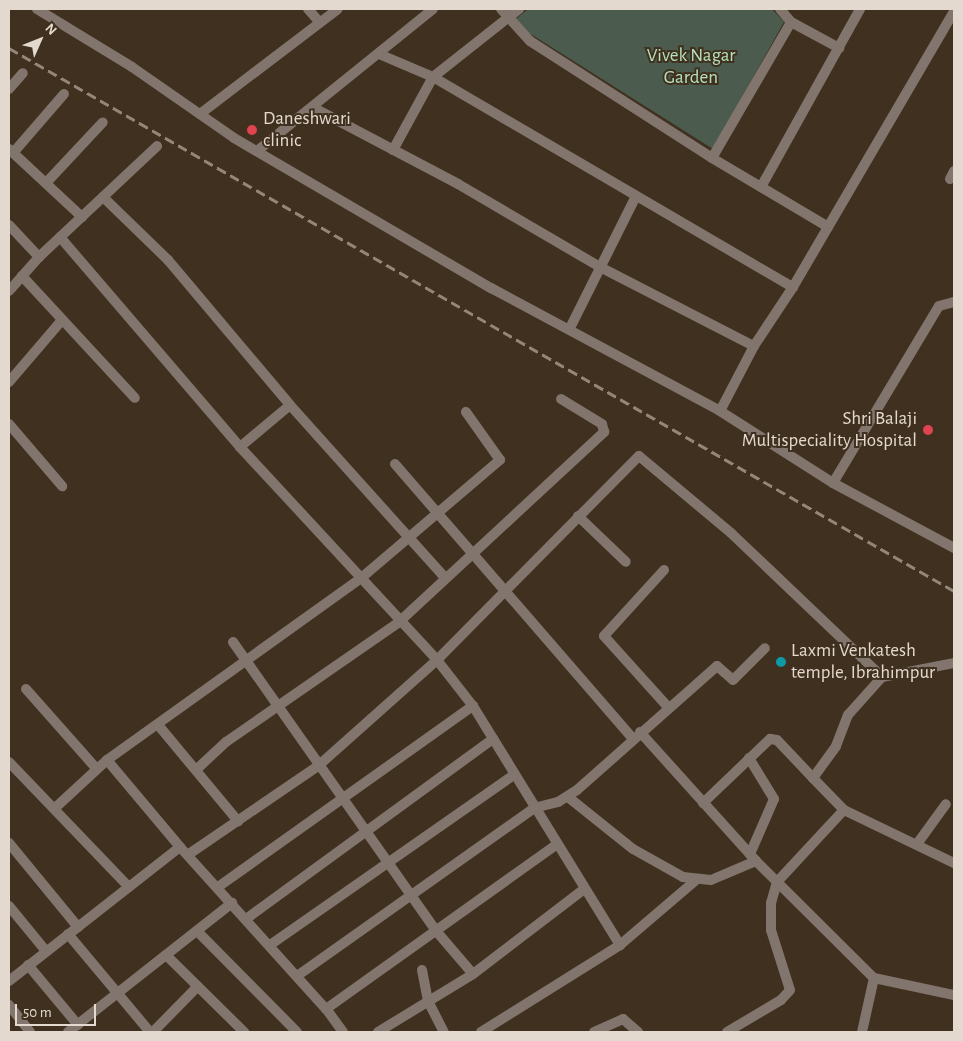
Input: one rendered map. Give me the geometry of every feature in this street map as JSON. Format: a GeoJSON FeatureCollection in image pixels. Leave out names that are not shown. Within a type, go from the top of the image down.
{"type":"FeatureCollection","features":[{"type":"Feature","properties":{"kind":"street"},"geometry":{"type":"LineString","coordinates":[[37,9],[257,151],[492,288],[570,328],[720,411],[833,483],[954,548]]}},
{"type":"Feature","properties":{"kind":"street"},"geometry":{"type":"LineString","coordinates":[[308,9],[320,23]]}},
{"type":"Feature","properties":{"kind":"street"},"geometry":{"type":"LineString","coordinates":[[200,114],[338,9]]}},
{"type":"Feature","properties":{"kind":"street"},"geometry":{"type":"LineString","coordinates":[[257,151],[314,108],[433,9]]}},
{"type":"Feature","properties":{"kind":"street"},"geometry":{"type":"LineString","coordinates":[[501,9],[530,41],[712,158],[828,227]]}},
{"type":"Feature","properties":{"kind":"street"},"geometry":{"type":"LineString","coordinates":[[393,150],[433,77],[519,9]]}},
{"type":"Feature","properties":{"kind":"street"},"geometry":{"type":"LineString","coordinates":[[780,9],[791,22],[839,48]]}},
{"type":"Feature","properties":{"kind":"street"},"geometry":{"type":"LineString","coordinates":[[761,187],[860,9]]}},
{"type":"Feature","properties":{"kind":"street"},"geometry":{"type":"LineString","coordinates":[[720,411],[754,346],[793,287],[954,12]]}},
{"type":"Feature","properties":{"kind":"street"},"geometry":{"type":"LineString","coordinates":[[712,158],[791,22]]}},
{"type":"Feature","properties":{"kind":"street"},"geometry":{"type":"LineString","coordinates":[[379,54],[433,77],[635,198],[793,287]]}},
{"type":"Feature","properties":{"kind":"street"},"geometry":{"type":"LineString","coordinates":[[9,89],[23,73]]}},
{"type":"Feature","properties":{"kind":"street"},"geometry":{"type":"LineString","coordinates":[[64,94],[11,151],[82,216]]}},
{"type":"Feature","properties":{"kind":"street"},"geometry":{"type":"LineString","coordinates":[[314,108],[393,150],[600,267],[754,346]]}},
{"type":"Feature","properties":{"kind":"street"},"geometry":{"type":"LineString","coordinates":[[46,183],[103,122]]}},
{"type":"Feature","properties":{"kind":"street"},"geometry":{"type":"LineString","coordinates":[[9,291],[60,237],[157,146]]}},
{"type":"Feature","properties":{"kind":"street"},"geometry":{"type":"LineString","coordinates":[[103,198],[168,260],[290,405],[407,538],[445,578]]}},
{"type":"Feature","properties":{"kind":"street"},"geometry":{"type":"LineString","coordinates":[[570,328],[635,198]]}},
{"type":"Feature","properties":{"kind":"street"},"geometry":{"type":"LineString","coordinates":[[9,225],[40,257]]}},
{"type":"Feature","properties":{"kind":"street"},"geometry":{"type":"LineString","coordinates":[[60,237],[240,447],[437,660],[473,706],[556,845],[620,945]]}},
{"type":"Feature","properties":{"kind":"street"},"geometry":{"type":"LineString","coordinates":[[22,276],[135,398]]}},
{"type":"Feature","properties":{"kind":"street"},"geometry":{"type":"LineString","coordinates":[[833,483],[939,306],[954,302]]}},
{"type":"Feature","properties":{"kind":"street"},"geometry":{"type":"LineString","coordinates":[[9,382],[62,320]]}},
{"type":"Feature","properties":{"kind":"street"},"geometry":{"type":"LineString","coordinates":[[198,768],[226,742],[278,708],[400,622],[445,578],[604,432],[602,424],[561,400]]}},
{"type":"Feature","properties":{"kind":"street"},"geometry":{"type":"LineString","coordinates":[[240,447],[290,405]]}},
{"type":"Feature","properties":{"kind":"street"},"geometry":{"type":"LineString","coordinates":[[54,808],[96,768],[159,726],[245,659],[360,578],[439,514],[500,460],[466,412]]}},
{"type":"Feature","properties":{"kind":"street"},"geometry":{"type":"LineString","coordinates":[[9,424],[62,486]]}},
{"type":"Feature","properties":{"kind":"street"},"geometry":{"type":"LineString","coordinates":[[189,854],[318,766],[437,660],[508,590],[630,462],[642,458],[731,533],[769,575],[882,677]]}},
{"type":"Feature","properties":{"kind":"street"},"geometry":{"type":"LineString","coordinates":[[395,464],[472,555],[508,590],[636,736],[703,803],[777,882],[874,978],[954,995]]}},
{"type":"Feature","properties":{"kind":"street"},"geometry":{"type":"LineString","coordinates":[[578,516],[626,562]]}},
{"type":"Feature","properties":{"kind":"street"},"geometry":{"type":"LineString","coordinates":[[664,570],[604,636],[668,706]]}},
{"type":"Feature","properties":{"kind":"street"},"geometry":{"type":"LineString","coordinates":[[233,642],[408,893],[437,932],[473,974]]}},
{"type":"Feature","properties":{"kind":"street"},"geometry":{"type":"LineString","coordinates":[[297,976],[408,893],[534,808],[568,797],[668,706],[717,666],[733,680],[765,648]]}},
{"type":"Feature","properties":{"kind":"street"},"geometry":{"type":"LineString","coordinates":[[813,778],[836,746],[848,714],[882,677],[954,663]]}},
{"type":"Feature","properties":{"kind":"street"},"geometry":{"type":"LineString","coordinates":[[26,689],[96,768]]}},
{"type":"Feature","properties":{"kind":"street"},"geometry":{"type":"LineString","coordinates":[[218,887],[340,798],[473,706]]}},
{"type":"Feature","properties":{"kind":"street"},"geometry":{"type":"LineString","coordinates":[[159,726],[198,768],[238,821]]}},
{"type":"Feature","properties":{"kind":"street"},"geometry":{"type":"LineString","coordinates":[[246,919],[363,830],[493,739]]}},
{"type":"Feature","properties":{"kind":"street"},"geometry":{"type":"LineString","coordinates":[[703,803],[767,740],[777,740],[844,810],[954,863]]}},
{"type":"Feature","properties":{"kind":"street"},"geometry":{"type":"LineString","coordinates":[[568,797],[633,849],[696,880],[711,880],[753,857],[774,799],[749,758]]}},
{"type":"Feature","properties":{"kind":"street"},"geometry":{"type":"LineString","coordinates":[[107,760],[180,847],[189,854],[326,1009],[343,1032]]}},
{"type":"Feature","properties":{"kind":"street"},"geometry":{"type":"LineString","coordinates":[[9,762],[129,887]]}},
{"type":"Feature","properties":{"kind":"street"},"geometry":{"type":"LineString","coordinates":[[270,945],[386,862],[514,775]]}},
{"type":"Feature","properties":{"kind":"street"},"geometry":{"type":"LineString","coordinates":[[918,844],[946,804]]}},
{"type":"Feature","properties":{"kind":"street"},"geometry":{"type":"LineString","coordinates":[[727,1032],[781,1000],[790,990],[771,930],[777,882],[844,810]]}},
{"type":"Feature","properties":{"kind":"street"},"geometry":{"type":"LineString","coordinates":[[9,843],[78,927]]}},
{"type":"Feature","properties":{"kind":"street"},"geometry":{"type":"LineString","coordinates":[[326,1009],[437,932],[556,845]]}},
{"type":"Feature","properties":{"kind":"street"},"geometry":{"type":"LineString","coordinates":[[10,978],[180,847]]}},
{"type":"Feature","properties":{"kind":"street"},"geometry":{"type":"LineString","coordinates":[[481,1032],[620,945],[696,880]]}},
{"type":"Feature","properties":{"kind":"street"},"geometry":{"type":"LineString","coordinates":[[378,1032],[473,974],[584,889]]}},
{"type":"Feature","properties":{"kind":"street"},"geometry":{"type":"LineString","coordinates":[[68,1032],[232,903]]}},
{"type":"Feature","properties":{"kind":"street"},"geometry":{"type":"LineString","coordinates":[[9,906],[46,951]]}},
{"type":"Feature","properties":{"kind":"street"},"geometry":{"type":"LineString","coordinates":[[197,931],[297,1032]]}},
{"type":"Feature","properties":{"kind":"street"},"geometry":{"type":"LineString","coordinates":[[68,934],[116,995],[151,1032],[198,986]]}},
{"type":"Feature","properties":{"kind":"street"},"geometry":{"type":"LineString","coordinates":[[166,955],[244,1032]]}},
{"type":"Feature","properties":{"kind":"street"},"geometry":{"type":"LineString","coordinates":[[28,966],[78,1025]]}},
{"type":"Feature","properties":{"kind":"street"},"geometry":{"type":"LineString","coordinates":[[422,970],[428,1001],[444,1032]]}},
{"type":"Feature","properties":{"kind":"street"},"geometry":{"type":"LineString","coordinates":[[862,1032],[874,978]]}},
{"type":"Feature","properties":{"kind":"street"},"geometry":{"type":"LineString","coordinates":[[9,1005],[30,1032]]}},
{"type":"Feature","properties":{"kind":"street"},"geometry":{"type":"LineString","coordinates":[[594,1032],[623,1019],[638,1032]]}},
{"type":"Feature","properties":{"kind":"green space","name":"Vivek Nagar Garden"},"geometry":{"type":"Polygon","coordinates":[[[528,9],[772,9],[784,22],[713,149],[529,33],[516,19],[528,9]]]}},
{"type":"Feature","properties":{"kind":"railway"},"geometry":{"type":"LineString","coordinates":[[9,48],[954,591]]}},
{"type":"Feature","properties":{"kind":"place","name":"Daneshwari clinic"},"geometry":{"type":"Point","coordinates":[252,130]}},
{"type":"Feature","properties":{"kind":"place","name":"Shri Balaji Multispeciality Hospital"},"geometry":{"type":"Point","coordinates":[928,430]}},
{"type":"Feature","properties":{"kind":"place","name":"Laxmi Venkatesh temple, Ibrahimpur"},"geometry":{"type":"Point","coordinates":[781,662]}}]}
